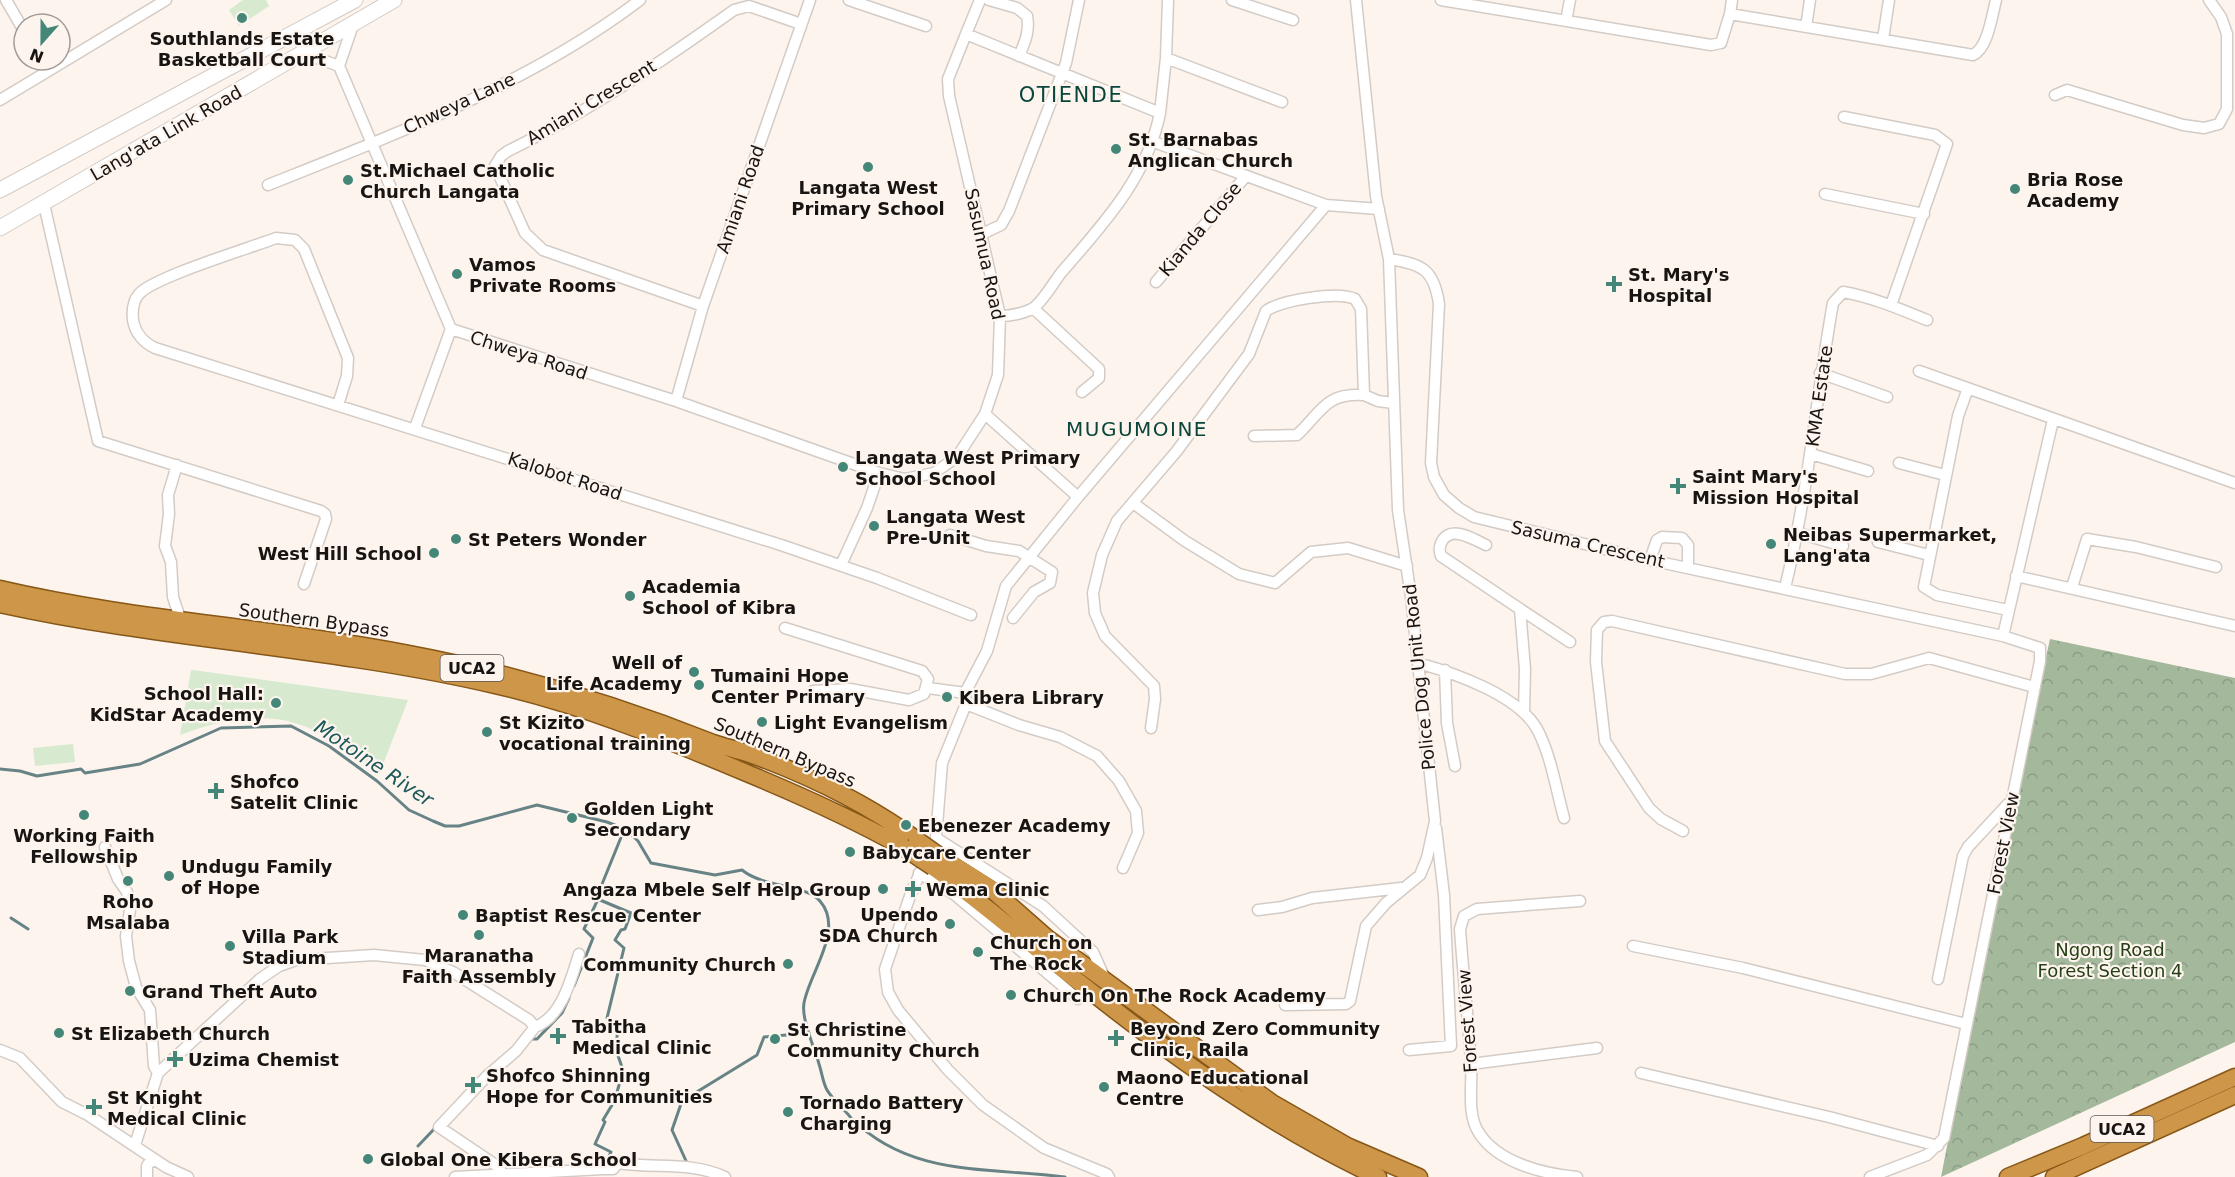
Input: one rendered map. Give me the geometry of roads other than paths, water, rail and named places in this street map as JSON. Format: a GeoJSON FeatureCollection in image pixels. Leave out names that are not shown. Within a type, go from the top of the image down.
{"type":"FeatureCollection","features":[{"type":"Feature","properties":{"kind":"highway","name":"Southern Bypass"},"geometry":{"type":"LineString","coordinates":[[0,589],[125,613],[403,652],[554,687],[751,754],[839,794],[895,825],[910,843]]}},
{"type":"Feature","properties":{"kind":"highway","name":"Southern Bypass"},"geometry":{"type":"LineString","coordinates":[[0,604],[50,615],[333,656],[492,684],[555,699],[685,746],[788,788],[910,843],[932,858],[1092,992],[1211,1080],[1283,1128],[1378,1177]]}},
{"type":"Feature","properties":{"kind":"highway","name":"Southern Bypass"},"geometry":{"type":"LineString","coordinates":[[932,858],[989,886],[1047,938],[1272,1103],[1347,1146],[1419,1177]]}},
{"type":"Feature","properties":{"kind":"highway","name":"UCA2"},"geometry":{"type":"LineString","coordinates":[[2008,1177],[2083,1146],[2235,1077]]}},
{"type":"Feature","properties":{"kind":"highway","name":"UCA2"},"geometry":{"type":"LineString","coordinates":[[2054,1177],[2235,1095]]}},
{"type":"Feature","properties":{"kind":"main road","name":"Lang'ata Link Road"},"geometry":{"type":"LineString","coordinates":[[0,190],[355,0]]}},
{"type":"Feature","properties":{"kind":"main road","name":"Lang'ata Link Road"},"geometry":{"type":"LineString","coordinates":[[0,228],[394,0]]}},
{"type":"Feature","properties":{"kind":"street","name":"Chweya Lane"},"geometry":{"type":"LineString","coordinates":[[268,185],[371,144],[515,78],[574,44],[640,0]]}},
{"type":"Feature","properties":{"kind":"street","name":"Amiani Road"},"geometry":{"type":"LineString","coordinates":[[676,401],[703,306],[810,0]]}},
{"type":"Feature","properties":{"kind":"street"},"geometry":{"type":"LineString","coordinates":[[849,0],[885,5],[926,26]]}},
{"type":"Feature","properties":{"kind":"street","name":"Sasumua Road"},"geometry":{"type":"LineString","coordinates":[[879,473],[905,479],[934,473],[957,457],[985,414],[998,375],[1000,316],[949,96],[948,79],[980,0]]}},
{"type":"Feature","properties":{"kind":"street"},"geometry":{"type":"LineString","coordinates":[[989,0],[1017,8],[1027,16],[1029,26],[1019,56]]}},
{"type":"Feature","properties":{"kind":"street"},"geometry":{"type":"LineString","coordinates":[[982,234],[1001,225],[1009,211],[1063,73],[1079,0]]}},
{"type":"Feature","properties":{"kind":"street"},"geometry":{"type":"LineString","coordinates":[[1000,316],[1033,308],[1130,188],[1154,142],[1160,113],[1166,58],[1168,0]]}},
{"type":"Feature","properties":{"kind":"street"},"geometry":{"type":"LineString","coordinates":[[1232,0],[1293,20]]}},
{"type":"Feature","properties":{"kind":"street"},"geometry":{"type":"LineString","coordinates":[[1356,0],[1378,209],[1389,259]]}},
{"type":"Feature","properties":{"kind":"street"},"geometry":{"type":"LineString","coordinates":[[1441,0],[1716,45],[1724,37],[1732,0]]}},
{"type":"Feature","properties":{"kind":"street"},"geometry":{"type":"LineString","coordinates":[[1566,21],[1570,0]]}},
{"type":"Feature","properties":{"kind":"street"},"geometry":{"type":"LineString","coordinates":[[1806,27],[1810,0]]}},
{"type":"Feature","properties":{"kind":"street"},"geometry":{"type":"LineString","coordinates":[[1883,39],[1889,0]]}},
{"type":"Feature","properties":{"kind":"street"},"geometry":{"type":"LineString","coordinates":[[1730,14],[1973,55],[1978,52],[1984,40],[1996,0]]}},
{"type":"Feature","properties":{"kind":"street"},"geometry":{"type":"LineString","coordinates":[[2055,95],[2067,90],[2195,127],[2219,124],[2227,109],[2227,34],[2221,17],[2209,0]]}},
{"type":"Feature","properties":{"kind":"street"},"geometry":{"type":"LineString","coordinates":[[0,100],[161,2]]}},
{"type":"Feature","properties":{"kind":"street","name":"Amiani Crescent"},"geometry":{"type":"LineString","coordinates":[[703,306],[543,250],[525,233],[495,166],[501,156],[508,151],[559,126],[630,82],[734,10],[749,3],[801,24]]}},
{"type":"Feature","properties":{"kind":"street"},"geometry":{"type":"LineString","coordinates":[[296,57],[317,58],[339,66],[353,25]]}},
{"type":"Feature","properties":{"kind":"street"},"geometry":{"type":"LineString","coordinates":[[966,34],[1160,113]]}},
{"type":"Feature","properties":{"kind":"street"},"geometry":{"type":"LineString","coordinates":[[1166,58],[1282,102]]}},
{"type":"Feature","properties":{"kind":"street","name":"Chweya Road"},"geometry":{"type":"LineString","coordinates":[[339,66],[451,329],[676,401],[879,473]]}},
{"type":"Feature","properties":{"kind":"street"},"geometry":{"type":"LineString","coordinates":[[1844,117],[1935,135],[1946,140],[1946,150],[1891,305]]}},
{"type":"Feature","properties":{"kind":"street"},"geometry":{"type":"LineString","coordinates":[[1154,142],[1326,205],[1378,209]]}},
{"type":"Feature","properties":{"kind":"street","name":"Kianda Close"},"geometry":{"type":"LineString","coordinates":[[1156,282],[1245,177]]}},
{"type":"Feature","properties":{"kind":"street"},"geometry":{"type":"LineString","coordinates":[[1824,194],[1924,214]]}},
{"type":"Feature","properties":{"kind":"street"},"geometry":{"type":"LineString","coordinates":[[44,204],[98,441],[321,511],[325,514],[304,584]]}},
{"type":"Feature","properties":{"kind":"street"},"geometry":{"type":"LineString","coordinates":[[1108,1175],[1044,1148],[983,1105],[936,1057],[892,1001],[884,980],[885,969],[932,858],[942,763],[965,699],[987,651],[1006,586],[1078,497],[1326,205]]}},
{"type":"Feature","properties":{"kind":"street","name":"Kalobot Road"},"geometry":{"type":"LineString","coordinates":[[338,405],[347,376],[348,358],[304,249],[289,237],[281,237],[158,281],[138,295],[133,309],[133,323],[142,339],[155,348],[338,405],[415,428],[841,565],[971,615]]}},
{"type":"Feature","properties":{"kind":"street","name":"Police Dog Unit Road"},"geometry":{"type":"LineString","coordinates":[[1284,1005],[1346,1004],[1350,1001],[1366,926],[1386,903],[1405,888],[1423,868],[1435,820],[1407,566],[1398,510],[1389,259]]}},
{"type":"Feature","properties":{"kind":"street","name":"Sasuma Crescent"},"geometry":{"type":"LineString","coordinates":[[1389,259],[1413,263],[1426,270],[1436,285],[1439,304],[1431,463],[1434,477],[1444,495],[1459,508],[1474,517],[1650,560],[2003,636],[2037,646],[2041,651],[2040,661]]}},
{"type":"Feature","properties":{"kind":"street","name":"KMA Estate"},"geometry":{"type":"LineString","coordinates":[[1785,588],[1798,533],[1820,373],[1836,296],[1842,292],[1854,294],[1891,305],[1927,320]]}},
{"type":"Feature","properties":{"kind":"street"},"geometry":{"type":"LineString","coordinates":[[1150,728],[1155,699],[1154,687],[1105,636],[1095,613],[1092,593],[1109,536],[1117,521],[1187,438],[1249,354],[1266,311],[1272,306],[1287,301],[1344,296],[1356,299],[1361,309],[1364,395]]}},
{"type":"Feature","properties":{"kind":"street"},"geometry":{"type":"LineString","coordinates":[[1033,308],[1099,369],[1099,378],[1082,392]]}},
{"type":"Feature","properties":{"kind":"street"},"geometry":{"type":"LineString","coordinates":[[415,428],[451,329]]}},
{"type":"Feature","properties":{"kind":"street"},"geometry":{"type":"LineString","coordinates":[[1919,371],[2235,483]]}},
{"type":"Feature","properties":{"kind":"street"},"geometry":{"type":"LineString","coordinates":[[1820,373],[1887,397]]}},
{"type":"Feature","properties":{"kind":"street"},"geometry":{"type":"LineString","coordinates":[[1970,389],[1963,398],[1923,582],[1926,590],[2008,610]]}},
{"type":"Feature","properties":{"kind":"street"},"geometry":{"type":"LineString","coordinates":[[1254,436],[1297,435],[1324,405],[1336,398],[1364,395],[1378,401],[1393,403]]}},
{"type":"Feature","properties":{"kind":"street"},"geometry":{"type":"LineString","coordinates":[[985,414],[1078,497]]}},
{"type":"Feature","properties":{"kind":"street"},"geometry":{"type":"LineString","coordinates":[[2003,636],[2054,420]]}},
{"type":"Feature","properties":{"kind":"street"},"geometry":{"type":"LineString","coordinates":[[1810,454],[1868,471]]}},
{"type":"Feature","properties":{"kind":"street"},"geometry":{"type":"LineString","coordinates":[[1899,464],[1945,475]]}},
{"type":"Feature","properties":{"kind":"street"},"geometry":{"type":"LineString","coordinates":[[177,465],[168,495],[169,514],[165,546],[171,562],[173,597],[181,621]]}},
{"type":"Feature","properties":{"kind":"street"},"geometry":{"type":"LineString","coordinates":[[841,565],[867,508],[879,473]]}},
{"type":"Feature","properties":{"kind":"street"},"geometry":{"type":"LineString","coordinates":[[1133,503],[1185,541],[1239,574],[1275,583],[1311,552],[1348,548],[1407,566]]}},
{"type":"Feature","properties":{"kind":"street"},"geometry":{"type":"LineString","coordinates":[[1486,545],[1458,533],[1449,534],[1443,539],[1440,551],[1442,556],[1570,642]]}},
{"type":"Feature","properties":{"kind":"street"},"geometry":{"type":"LineString","coordinates":[[1798,533],[1843,546]]}},
{"type":"Feature","properties":{"kind":"street"},"geometry":{"type":"LineString","coordinates":[[950,535],[986,546],[1009,548],[1029,556],[1049,569],[1052,580],[1026,599],[1013,618]]}},
{"type":"Feature","properties":{"kind":"street"},"geometry":{"type":"LineString","coordinates":[[1650,560],[1658,540],[1662,537],[1682,538],[1688,545],[1688,567]]}},
{"type":"Feature","properties":{"kind":"street"},"geometry":{"type":"LineString","coordinates":[[2072,587],[2087,539],[2124,545],[2216,567]]}},
{"type":"Feature","properties":{"kind":"street"},"geometry":{"type":"LineString","coordinates":[[1878,542],[1929,555]]}},
{"type":"Feature","properties":{"kind":"street"},"geometry":{"type":"LineString","coordinates":[[2016,576],[2235,626]]}},
{"type":"Feature","properties":{"kind":"street"},"geometry":{"type":"LineString","coordinates":[[1520,609],[1525,669],[1524,712]]}},
{"type":"Feature","properties":{"kind":"street"},"geometry":{"type":"LineString","coordinates":[[1683,831],[1661,819],[1649,808],[1605,741],[1596,662],[1597,630],[1604,622],[1612,621],[1845,674],[1861,676],[1929,658],[2034,687]]}},
{"type":"Feature","properties":{"kind":"street"},"geometry":{"type":"LineString","coordinates":[[785,628],[922,671],[927,675],[928,688],[921,698],[909,700],[850,689],[813,691]]}},
{"type":"Feature","properties":{"kind":"street","name":"Forest View"},"geometry":{"type":"LineString","coordinates":[[1938,1146],[1948,1123],[1966,1024],[1981,963],[2010,802],[2040,661]]}},
{"type":"Feature","properties":{"kind":"street"},"geometry":{"type":"LineString","coordinates":[[1418,663],[1445,670],[1478,685],[1524,712],[1543,741],[1564,818]]}},
{"type":"Feature","properties":{"kind":"street"},"geometry":{"type":"LineString","coordinates":[[1445,670],[1447,723],[1455,765]]}},
{"type":"Feature","properties":{"kind":"street"},"geometry":{"type":"LineString","coordinates":[[928,688],[965,699],[1071,741],[1097,756],[1119,782],[1137,811],[1138,833],[1123,868]]}},
{"type":"Feature","properties":{"kind":"street"},"geometry":{"type":"LineString","coordinates":[[1938,979],[1963,855],[2010,802]]}},
{"type":"Feature","properties":{"kind":"street"},"geometry":{"type":"LineString","coordinates":[[1409,1050],[1451,1046],[1444,895],[1435,820]]}},
{"type":"Feature","properties":{"kind":"street"},"geometry":{"type":"LineString","coordinates":[[105,847],[118,879],[127,892],[130,910],[126,936],[129,961],[136,987],[150,1010],[154,1066],[158,1073]]}},
{"type":"Feature","properties":{"kind":"street"},"geometry":{"type":"LineString","coordinates":[[932,858],[955,895],[1078,999]]}},
{"type":"Feature","properties":{"kind":"street"},"geometry":{"type":"LineString","coordinates":[[1258,910],[1282,907],[1312,898],[1405,888]]}},
{"type":"Feature","properties":{"kind":"street","name":"Forest View"},"geometry":{"type":"LineString","coordinates":[[1577,1177],[1541,1171],[1506,1156],[1488,1144],[1478,1133],[1473,1117],[1460,929],[1464,916],[1477,909],[1580,901]]}},
{"type":"Feature","properties":{"kind":"street"},"geometry":{"type":"LineString","coordinates":[[1633,946],[1743,968],[1966,1024]]}},
{"type":"Feature","properties":{"kind":"street"},"geometry":{"type":"LineString","coordinates":[[498,1176],[500,1168],[439,1127],[487,1076],[516,1051],[535,1027],[543,1024],[555,1011],[570,981],[579,954]]}},
{"type":"Feature","properties":{"kind":"street"},"geometry":{"type":"LineString","coordinates":[[135,1145],[158,1073],[260,979],[279,966],[296,960],[375,955],[431,961],[513,1009],[535,1027]]}},
{"type":"Feature","properties":{"kind":"street"},"geometry":{"type":"LineString","coordinates":[[1471,1064],[1597,1048]]}},
{"type":"Feature","properties":{"kind":"street"},"geometry":{"type":"LineString","coordinates":[[0,1050],[20,1058],[62,1102],[135,1145],[152,1159],[188,1177]]}},
{"type":"Feature","properties":{"kind":"street"},"geometry":{"type":"LineString","coordinates":[[1641,1073],[1829,1117],[1938,1146]]}},
{"type":"Feature","properties":{"kind":"street"},"geometry":{"type":"LineString","coordinates":[[1870,1177],[1927,1155],[1938,1146]]}},
{"type":"Feature","properties":{"kind":"street"},"geometry":{"type":"LineString","coordinates":[[147,1177],[147,1166],[152,1159]]}},
{"type":"Feature","properties":{"kind":"street"},"geometry":{"type":"LineString","coordinates":[[455,1177],[613,1168],[618,1163],[646,1167],[657,1164],[679,1165],[725,1177]]}},
{"type":"Feature","properties":{"kind":"waterway","name":"Motoine River"},"geometry":{"type":"LineString","coordinates":[[0,769],[37,776],[81,769],[85,773],[140,764],[221,728],[291,726],[329,746],[377,781],[409,810],[445,826],[459,826],[537,805],[607,822],[625,829],[638,841],[651,863],[715,875],[742,870],[761,880],[805,892],[820,901],[827,912],[829,925],[823,952],[807,991],[804,1003],[805,1017],[826,1087],[851,1118],[874,1137],[898,1151],[924,1160],[950,1166],[1065,1177]]}},
{"type":"Feature","properties":{"kind":"waterway"},"geometry":{"type":"LineString","coordinates":[[604,1167],[611,1152],[595,1144],[605,1122],[603,1120],[615,1100],[623,1070],[616,1050],[618,1025],[607,1018],[624,948],[615,940],[621,930],[625,929],[631,913],[600,900],[598,894],[624,830]]}},
{"type":"Feature","properties":{"kind":"waterway"},"geometry":{"type":"LineString","coordinates":[[574,986],[593,938],[584,929],[599,897]]}},
{"type":"Feature","properties":{"kind":"waterway"},"geometry":{"type":"LineString","coordinates":[[11,918],[28,929]]}},
{"type":"Feature","properties":{"kind":"waterway"},"geometry":{"type":"LineString","coordinates":[[531,1039],[537,1039],[562,1013],[569,998]]}},
{"type":"Feature","properties":{"kind":"waterway"},"geometry":{"type":"LineString","coordinates":[[687,1163],[672,1130],[682,1101],[757,1055],[764,1037],[809,1033]]}},
{"type":"Feature","properties":{"kind":"waterway"},"geometry":{"type":"LineString","coordinates":[[418,1146],[436,1127]]}},
{"type":"Feature","properties":{"kind":"place","name":"Southlands Estate Basketball Court"},"geometry":{"type":"Point","coordinates":[242,18]}},
{"type":"Feature","properties":{"kind":"place","name":"St. Barnabas Anglican Church"},"geometry":{"type":"Point","coordinates":[1116,149]}},
{"type":"Feature","properties":{"kind":"place","name":"Langata West Primary School"},"geometry":{"type":"Point","coordinates":[868,167]}},
{"type":"Feature","properties":{"kind":"place","name":"St.Michael Catholic Church Langata"},"geometry":{"type":"Point","coordinates":[348,180]}},
{"type":"Feature","properties":{"kind":"place","name":"Bria Rose Academy"},"geometry":{"type":"Point","coordinates":[2015,189]}},
{"type":"Feature","properties":{"kind":"place","name":"Vamos Private Rooms"},"geometry":{"type":"Point","coordinates":[457,274]}},
{"type":"Feature","properties":{"kind":"place","name":"St. Mary's Hospital"},"geometry":{"type":"Point","coordinates":[1614,284]}},
{"type":"Feature","properties":{"kind":"place","name":"Langata West Primary School School"},"geometry":{"type":"Point","coordinates":[843,467]}},
{"type":"Feature","properties":{"kind":"place","name":"Saint Mary's Mission Hospital"},"geometry":{"type":"Point","coordinates":[1678,486]}},
{"type":"Feature","properties":{"kind":"place","name":"Langata West Pre-Unit"},"geometry":{"type":"Point","coordinates":[874,526]}},
{"type":"Feature","properties":{"kind":"place","name":"St Peters Wonder"},"geometry":{"type":"Point","coordinates":[456,539]}},
{"type":"Feature","properties":{"kind":"place","name":"Neibas Supermarket, Lang'ata"},"geometry":{"type":"Point","coordinates":[1771,544]}},
{"type":"Feature","properties":{"kind":"place","name":"West Hill School"},"geometry":{"type":"Point","coordinates":[434,553]}},
{"type":"Feature","properties":{"kind":"place","name":"Academia School of Kibra"},"geometry":{"type":"Point","coordinates":[630,596]}},
{"type":"Feature","properties":{"kind":"place","name":"Well of Life Academy"},"geometry":{"type":"Point","coordinates":[694,672]}},
{"type":"Feature","properties":{"kind":"place","name":"Tumaini Hope Center Primary"},"geometry":{"type":"Point","coordinates":[699,685]}},
{"type":"Feature","properties":{"kind":"place","name":"Kibera Library"},"geometry":{"type":"Point","coordinates":[947,697]}},
{"type":"Feature","properties":{"kind":"place","name":"School Hall: KidStar Academy"},"geometry":{"type":"Point","coordinates":[276,703]}},
{"type":"Feature","properties":{"kind":"place","name":"Light Evangelism"},"geometry":{"type":"Point","coordinates":[762,722]}},
{"type":"Feature","properties":{"kind":"place","name":"St Kizito vocational training"},"geometry":{"type":"Point","coordinates":[487,732]}},
{"type":"Feature","properties":{"kind":"place","name":"Shofco Satelit Clinic"},"geometry":{"type":"Point","coordinates":[216,791]}},
{"type":"Feature","properties":{"kind":"place","name":"Working Faith Fellowship"},"geometry":{"type":"Point","coordinates":[84,815]}},
{"type":"Feature","properties":{"kind":"place","name":"Golden Light Secondary"},"geometry":{"type":"Point","coordinates":[572,818]}},
{"type":"Feature","properties":{"kind":"place","name":"Ebenezer Academy"},"geometry":{"type":"Point","coordinates":[906,825]}},
{"type":"Feature","properties":{"kind":"place","name":"Babycare Center"},"geometry":{"type":"Point","coordinates":[850,852]}},
{"type":"Feature","properties":{"kind":"place","name":"Undugu Family of Hope"},"geometry":{"type":"Point","coordinates":[169,876]}},
{"type":"Feature","properties":{"kind":"place","name":"Roho Msalaba"},"geometry":{"type":"Point","coordinates":[128,881]}},
{"type":"Feature","properties":{"kind":"place","name":"Angaza Mbele Self Help Group"},"geometry":{"type":"Point","coordinates":[883,889]}},
{"type":"Feature","properties":{"kind":"place","name":"Wema Clinic"},"geometry":{"type":"Point","coordinates":[913,889]}},
{"type":"Feature","properties":{"kind":"place","name":"Baptist Rescue Center"},"geometry":{"type":"Point","coordinates":[463,915]}},
{"type":"Feature","properties":{"kind":"place","name":"Upendo SDA Church"},"geometry":{"type":"Point","coordinates":[950,924]}},
{"type":"Feature","properties":{"kind":"place","name":"Maranatha Faith Assembly"},"geometry":{"type":"Point","coordinates":[479,935]}},
{"type":"Feature","properties":{"kind":"place","name":"Villa Park Stadium"},"geometry":{"type":"Point","coordinates":[230,946]}},
{"type":"Feature","properties":{"kind":"place","name":"Church on The Rock"},"geometry":{"type":"Point","coordinates":[978,952]}},
{"type":"Feature","properties":{"kind":"place","name":"Community Church"},"geometry":{"type":"Point","coordinates":[788,964]}},
{"type":"Feature","properties":{"kind":"place","name":"Grand Theft Auto"},"geometry":{"type":"Point","coordinates":[130,991]}},
{"type":"Feature","properties":{"kind":"place","name":"Church On The Rock Academy"},"geometry":{"type":"Point","coordinates":[1011,995]}},
{"type":"Feature","properties":{"kind":"place","name":"St Elizabeth Church"},"geometry":{"type":"Point","coordinates":[59,1033]}},
{"type":"Feature","properties":{"kind":"place","name":"Tabitha Medical Clinic"},"geometry":{"type":"Point","coordinates":[558,1036]}},
{"type":"Feature","properties":{"kind":"place","name":"Beyond Zero Community Clinic, Raila"},"geometry":{"type":"Point","coordinates":[1116,1038]}},
{"type":"Feature","properties":{"kind":"place","name":"St Christine Community Church"},"geometry":{"type":"Point","coordinates":[775,1039]}},
{"type":"Feature","properties":{"kind":"place","name":"Uzima Chemist"},"geometry":{"type":"Point","coordinates":[175,1059]}},
{"type":"Feature","properties":{"kind":"place","name":"Shofco Shinning Hope for Communities"},"geometry":{"type":"Point","coordinates":[473,1085]}},
{"type":"Feature","properties":{"kind":"place","name":"Maono Educational Centre"},"geometry":{"type":"Point","coordinates":[1104,1087]}},
{"type":"Feature","properties":{"kind":"place","name":"St Knight Medical Clinic"},"geometry":{"type":"Point","coordinates":[94,1107]}},
{"type":"Feature","properties":{"kind":"place","name":"Tornado Battery Charging"},"geometry":{"type":"Point","coordinates":[788,1112]}},
{"type":"Feature","properties":{"kind":"place","name":"Global One Kibera School"},"geometry":{"type":"Point","coordinates":[368,1159]}},
{"type":"Feature","properties":{"kind":"district","name":"OTIENDE"},"geometry":{"type":"Point","coordinates":[1071,95]}},
{"type":"Feature","properties":{"kind":"district","name":"MUGUMOINE"},"geometry":{"type":"Point","coordinates":[1137,429]}},
{"type":"Feature","properties":{"kind":"park label","name":"Ngong Road Forest Section 4"},"geometry":{"type":"Point","coordinates":[2110,959]}}]}
